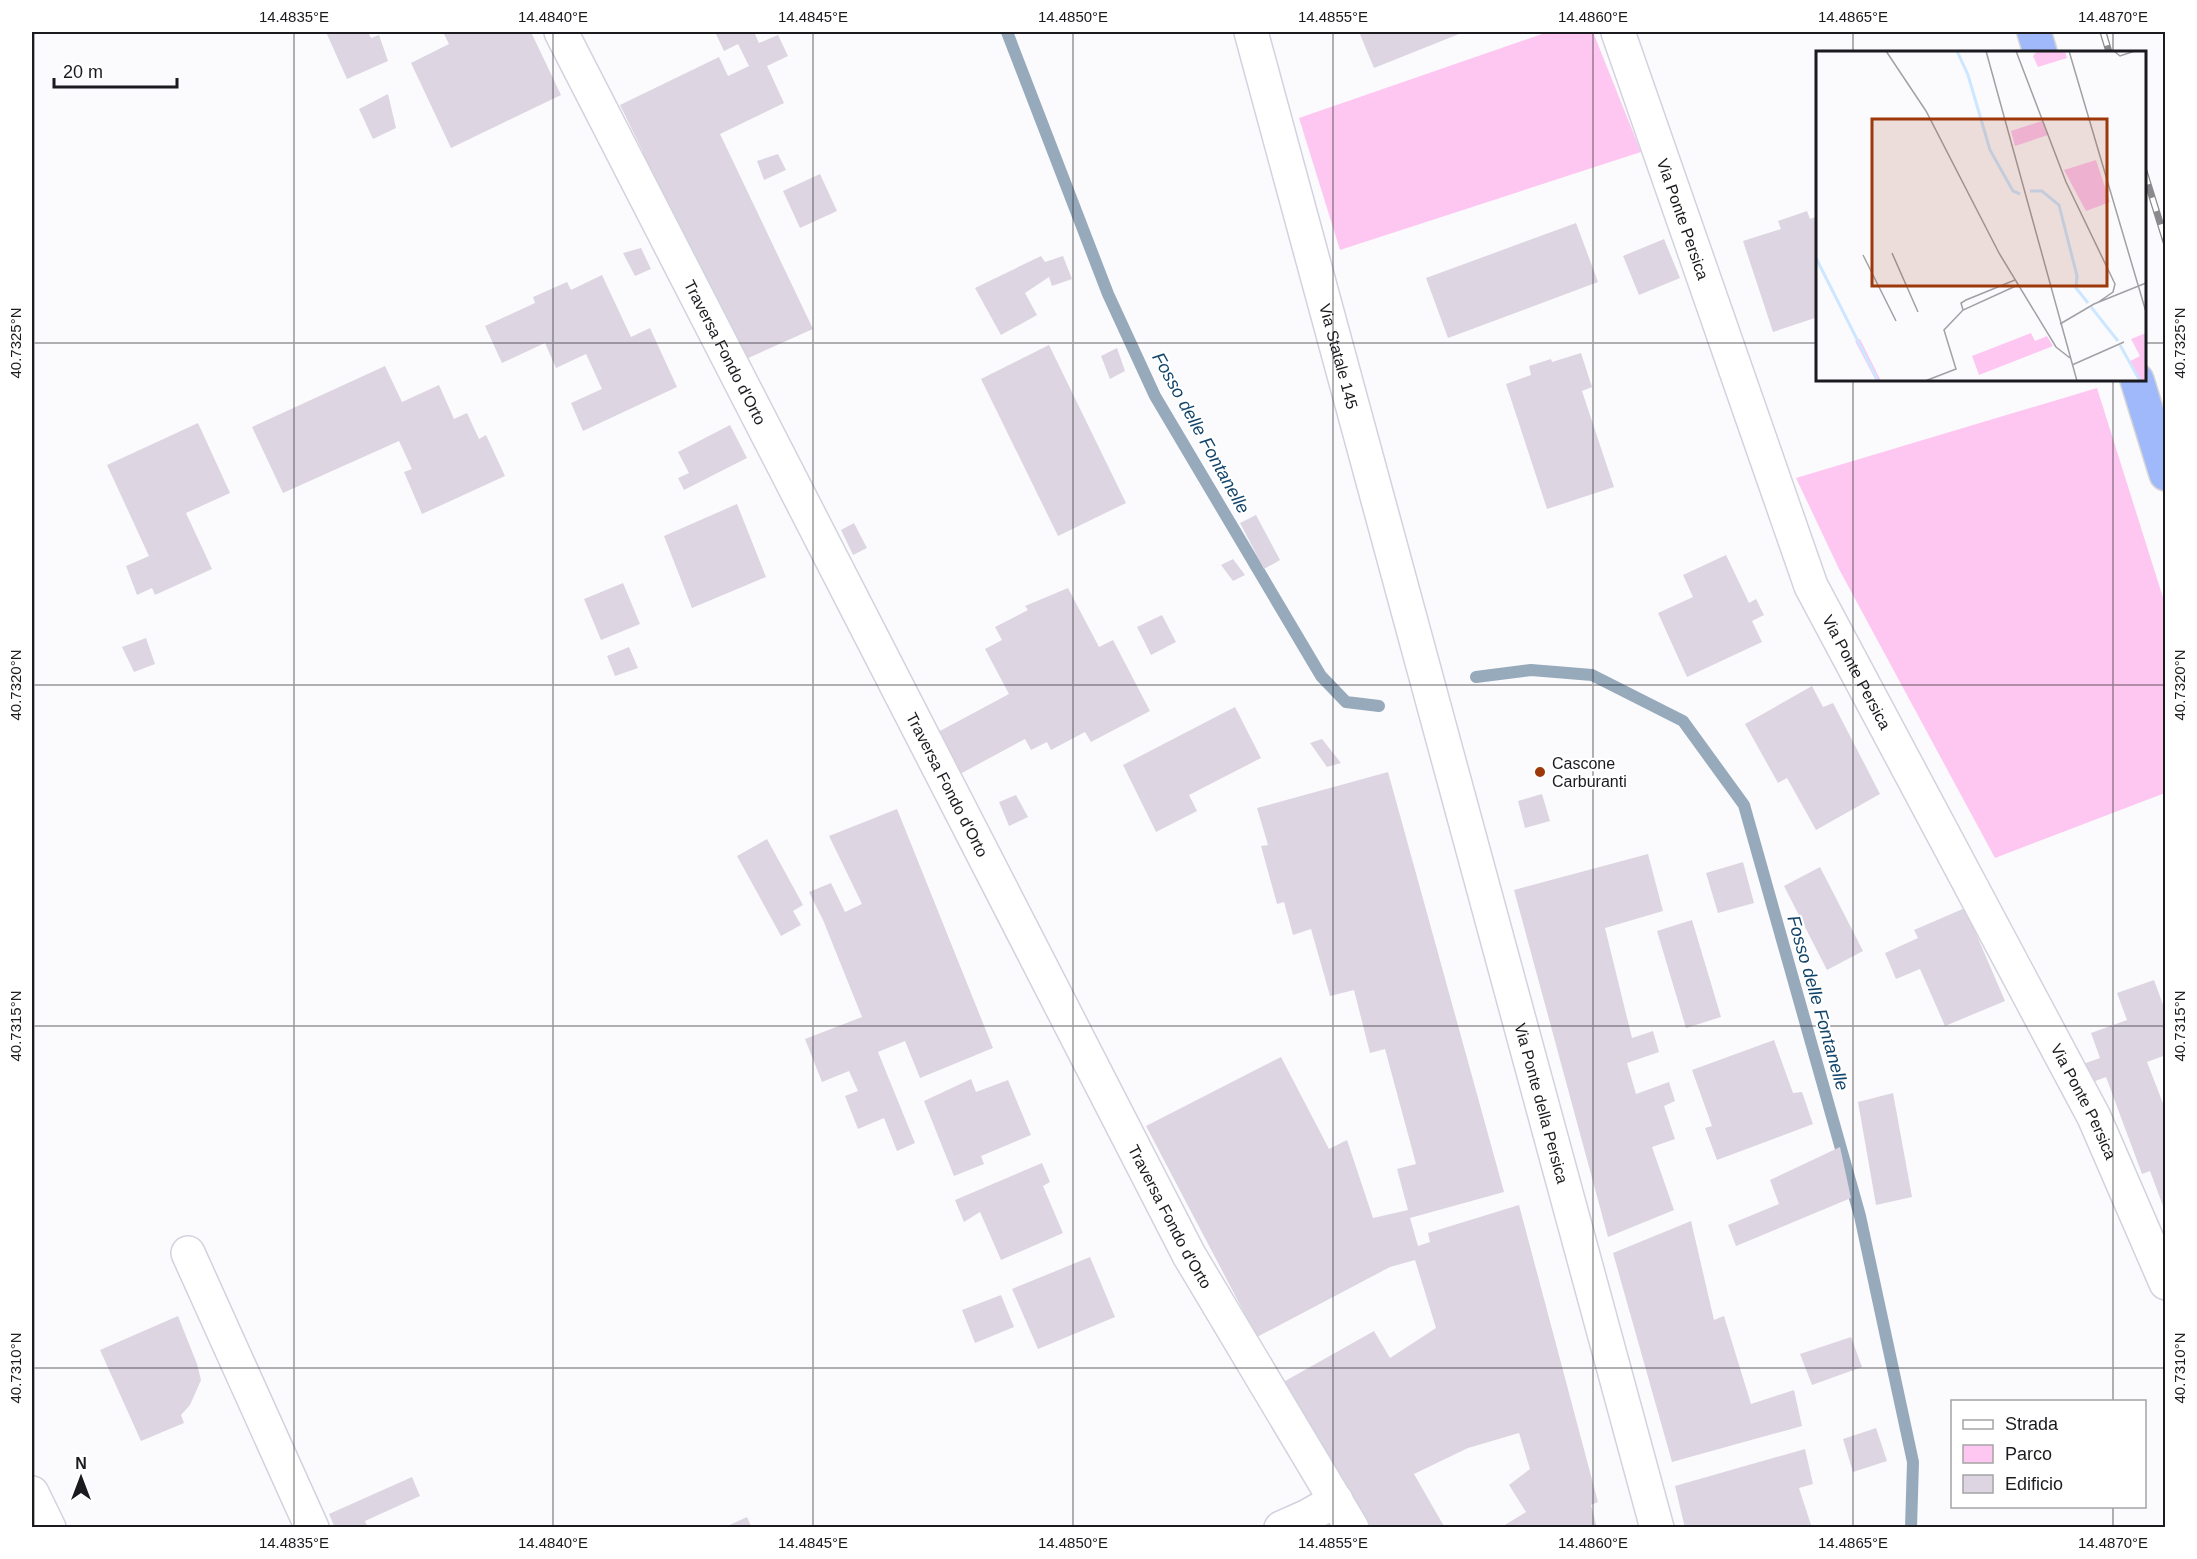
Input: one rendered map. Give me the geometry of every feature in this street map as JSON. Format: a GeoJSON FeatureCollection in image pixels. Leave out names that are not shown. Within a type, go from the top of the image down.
{"type":"FeatureCollection","features":[{"type":"Feature","properties":{"kind":"highway"},"geometry":{"type":"LineString","coordinates":[[2034,32],[2040,51]]}},
{"type":"Feature","properties":{"kind":"highway"},"geometry":{"type":"LineString","coordinates":[[2137,381],[2166,474]]}},
{"type":"Feature","properties":{"kind":"street","name":"Traversa Fondo d'Orto"},"geometry":{"type":"LineString","coordinates":[[561,32],[1189,1255],[1353,1527]]}},
{"type":"Feature","properties":{"kind":"street","name":"Via Statale 145"},"geometry":{"type":"LineString","coordinates":[[1251,32],[1428,680]]}},
{"type":"Feature","properties":{"kind":"street","name":"Via Ponte Persica"},"geometry":{"type":"LineString","coordinates":[[1618,32],[1811,586],[2094,1117],[2166,1283]]}},
{"type":"Feature","properties":{"kind":"street","name":"Via Ponte della Persica"},"geometry":{"type":"LineString","coordinates":[[1428,680],[1657,1527]]}},
{"type":"Feature","properties":{"kind":"street"},"geometry":{"type":"LineString","coordinates":[[189,1253],[312,1527]]}},
{"type":"Feature","properties":{"kind":"street"},"geometry":{"type":"LineString","coordinates":[[32,1493],[49,1527]]}},
{"type":"Feature","properties":{"kind":"street"},"geometry":{"type":"LineString","coordinates":[[1281,1527],[1308,1516],[1336,1500]]}},
{"type":"Feature","properties":{"kind":"green space"},"geometry":{"type":"Polygon","coordinates":[[[1548,32],[1593,32],[1641,152],[1340,250],[1299,118],[1548,32]]]}},
{"type":"Feature","properties":{"kind":"green space"},"geometry":{"type":"Polygon","coordinates":[[[2097,388],[2165,604],[2165,793],[1995,858],[1840,571],[1796,478],[2097,388]]]}},
{"type":"Feature","properties":{"kind":"building"},"geometry":{"type":"Polygon","coordinates":[[[326,32],[368,32],[371,38],[379,35],[388,61],[347,79],[326,32]]]}},
{"type":"Feature","properties":{"kind":"building"},"geometry":{"type":"Polygon","coordinates":[[[443,32],[531,32],[561,95],[451,148],[411,63],[449,44],[443,32]]]}},
{"type":"Feature","properties":{"kind":"building"},"geometry":{"type":"Polygon","coordinates":[[[715,32],[754,32],[759,43],[778,35],[788,56],[767,66],[784,103],[720,134],[813,329],[746,359],[680,225],[667,231],[631,158],[643,152],[620,105],[719,57],[728,76],[749,66],[738,44],[724,51],[715,32]]]}},
{"type":"Feature","properties":{"kind":"building"},"geometry":{"type":"Polygon","coordinates":[[[1359,32],[1464,32],[1374,68],[1359,32]]]}},
{"type":"Feature","properties":{"kind":"building"},"geometry":{"type":"Polygon","coordinates":[[[388,94],[396,128],[373,139],[359,109],[388,94]]]}},
{"type":"Feature","properties":{"kind":"building"},"geometry":{"type":"Polygon","coordinates":[[[778,154],[786,170],[764,180],[757,161],[778,154]]]}},
{"type":"Feature","properties":{"kind":"building"},"geometry":{"type":"Polygon","coordinates":[[[820,174],[837,211],[800,228],[783,191],[820,174]]]}},
{"type":"Feature","properties":{"kind":"building"},"geometry":{"type":"Polygon","coordinates":[[[1807,211],[1810,219],[1816,217],[1816,318],[1773,332],[1743,241],[1781,229],[1778,221],[1807,211]]]}},
{"type":"Feature","properties":{"kind":"building"},"geometry":{"type":"Polygon","coordinates":[[[1576,223],[1598,282],[1448,338],[1426,278],[1576,223]]]}},
{"type":"Feature","properties":{"kind":"building"},"geometry":{"type":"Polygon","coordinates":[[[1664,239],[1680,278],[1639,295],[1623,256],[1664,239]]]}},
{"type":"Feature","properties":{"kind":"building"},"geometry":{"type":"Polygon","coordinates":[[[641,248],[651,269],[635,276],[623,253],[641,248]]]}},
{"type":"Feature","properties":{"kind":"building"},"geometry":{"type":"Polygon","coordinates":[[[1041,256],[1045,262],[1063,256],[1072,279],[1052,286],[1049,277],[1025,293],[1037,315],[1001,335],[975,288],[1041,256]]]}},
{"type":"Feature","properties":{"kind":"building"},"geometry":{"type":"Polygon","coordinates":[[[602,275],[631,337],[650,328],[677,387],[583,431],[571,403],[602,389],[586,354],[556,368],[545,343],[502,363],[485,326],[535,303],[533,297],[567,282],[571,290],[602,275]]]}},
{"type":"Feature","properties":{"kind":"building"},"geometry":{"type":"Polygon","coordinates":[[[1049,345],[1126,503],[1058,536],[981,379],[1049,345]]]}},
{"type":"Feature","properties":{"kind":"building"},"geometry":{"type":"Polygon","coordinates":[[[1117,348],[1125,371],[1110,379],[1101,356],[1117,348]]]}},
{"type":"Feature","properties":{"kind":"building"},"geometry":{"type":"Polygon","coordinates":[[[1581,353],[1592,387],[1582,391],[1614,487],[1547,509],[1506,384],[1531,375],[1529,366],[1581,353]]]}},
{"type":"Feature","properties":{"kind":"building"},"geometry":{"type":"Polygon","coordinates":[[[385,366],[402,402],[439,385],[454,419],[467,413],[479,439],[486,435],[505,476],[422,514],[404,472],[412,469],[399,441],[283,493],[252,427],[385,366]]]}},
{"type":"Feature","properties":{"kind":"building"},"geometry":{"type":"Polygon","coordinates":[[[198,423],[230,493],[186,513],[212,569],[155,595],[152,588],[137,595],[126,566],[149,556],[107,465],[198,423]]]}},
{"type":"Feature","properties":{"kind":"building"},"geometry":{"type":"Polygon","coordinates":[[[730,425],[747,458],[684,490],[678,478],[689,473],[678,452],[730,425]]]}},
{"type":"Feature","properties":{"kind":"building"},"geometry":{"type":"Polygon","coordinates":[[[737,504],[766,577],[692,608],[664,536],[737,504]]]}},
{"type":"Feature","properties":{"kind":"building"},"geometry":{"type":"Polygon","coordinates":[[[1256,515],[1280,560],[1264,569],[1240,523],[1256,515]]]}},
{"type":"Feature","properties":{"kind":"building"},"geometry":{"type":"Polygon","coordinates":[[[854,523],[867,548],[853,555],[841,530],[854,523]]]}},
{"type":"Feature","properties":{"kind":"building"},"geometry":{"type":"Polygon","coordinates":[[[1726,555],[1749,603],[1756,599],[1764,615],[1752,621],[1762,642],[1687,677],[1658,613],[1693,597],[1683,575],[1726,555]]]}},
{"type":"Feature","properties":{"kind":"building"},"geometry":{"type":"Polygon","coordinates":[[[1233,559],[1245,575],[1233,581],[1221,565],[1233,559]]]}},
{"type":"Feature","properties":{"kind":"building"},"geometry":{"type":"Polygon","coordinates":[[[623,583],[640,624],[601,640],[584,599],[623,583]]]}},
{"type":"Feature","properties":{"kind":"building"},"geometry":{"type":"Polygon","coordinates":[[[1068,588],[1099,647],[1113,640],[1150,711],[1091,742],[1085,732],[1051,750],[1047,742],[1031,750],[1025,739],[960,774],[938,732],[1009,694],[985,649],[1002,640],[995,627],[1028,610],[1025,606],[1068,588]]]}},
{"type":"Feature","properties":{"kind":"building"},"geometry":{"type":"Polygon","coordinates":[[[1162,615],[1176,642],[1151,655],[1137,627],[1162,615]]]}},
{"type":"Feature","properties":{"kind":"building"},"geometry":{"type":"Polygon","coordinates":[[[146,638],[155,664],[134,672],[122,647],[146,638]]]}},
{"type":"Feature","properties":{"kind":"building"},"geometry":{"type":"Polygon","coordinates":[[[629,647],[638,668],[615,676],[607,656],[629,647]]]}},
{"type":"Feature","properties":{"kind":"building"},"geometry":{"type":"Polygon","coordinates":[[[1812,686],[1823,707],[1833,703],[1880,794],[1816,830],[1787,778],[1778,783],[1745,724],[1812,686]]]}},
{"type":"Feature","properties":{"kind":"building"},"geometry":{"type":"Polygon","coordinates":[[[1235,707],[1261,758],[1189,795],[1197,811],[1156,832],[1123,765],[1235,707]]]}},
{"type":"Feature","properties":{"kind":"building"},"geometry":{"type":"Polygon","coordinates":[[[1322,739],[1341,763],[1327,767],[1310,743],[1322,739]]]}},
{"type":"Feature","properties":{"kind":"building"},"geometry":{"type":"Polygon","coordinates":[[[1388,772],[1504,1192],[1410,1218],[1418,1246],[1430,1242],[1428,1233],[1519,1205],[1598,1502],[1591,1505],[1597,1528],[1500,1528],[1526,1512],[1509,1485],[1530,1469],[1519,1433],[1468,1448],[1414,1474],[1445,1528],[1372,1528],[1278,1385],[1374,1331],[1390,1358],[1436,1328],[1415,1260],[1390,1267],[1257,1337],[1146,1126],[1281,1057],[1329,1149],[1347,1140],[1373,1218],[1408,1210],[1397,1169],[1416,1164],[1385,1049],[1370,1053],[1354,990],[1330,996],[1311,929],[1293,935],[1284,902],[1277,904],[1261,846],[1268,845],[1257,808],[1388,772]]]}},
{"type":"Feature","properties":{"kind":"building"},"geometry":{"type":"Polygon","coordinates":[[[1542,794],[1550,821],[1525,828],[1518,801],[1542,794]]]}},
{"type":"Feature","properties":{"kind":"building"},"geometry":{"type":"Polygon","coordinates":[[[1016,795],[1028,817],[1009,826],[999,802],[1016,795]]]}},
{"type":"Feature","properties":{"kind":"building"},"geometry":{"type":"Polygon","coordinates":[[[897,809],[993,1048],[920,1078],[905,1041],[878,1052],[915,1143],[897,1151],[884,1118],[858,1129],[845,1096],[858,1091],[849,1071],[822,1082],[805,1039],[862,1017],[823,920],[809,892],[831,883],[845,912],[862,904],[829,836],[897,809]]]}},
{"type":"Feature","properties":{"kind":"building"},"geometry":{"type":"Polygon","coordinates":[[[767,839],[803,905],[793,911],[801,925],[781,936],[737,856],[767,839]]]}},
{"type":"Feature","properties":{"kind":"building"},"geometry":{"type":"Polygon","coordinates":[[[1648,854],[1663,911],[1605,928],[1632,1038],[1653,1031],[1659,1052],[1627,1063],[1636,1094],[1669,1082],[1675,1101],[1664,1106],[1675,1139],[1652,1147],[1674,1210],[1608,1237],[1514,890],[1648,854]]]}},
{"type":"Feature","properties":{"kind":"building"},"geometry":{"type":"Polygon","coordinates":[[[1743,862],[1754,903],[1718,913],[1706,873],[1743,862]]]}},
{"type":"Feature","properties":{"kind":"building"},"geometry":{"type":"Polygon","coordinates":[[[1820,867],[1863,951],[1827,970],[1784,886],[1820,867]]]}},
{"type":"Feature","properties":{"kind":"building"},"geometry":{"type":"Polygon","coordinates":[[[1965,908],[2005,1001],[1945,1026],[1920,969],[1896,979],[1885,953],[1918,938],[1914,930],[1965,908]]]}},
{"type":"Feature","properties":{"kind":"building"},"geometry":{"type":"Polygon","coordinates":[[[1692,920],[1721,1017],[1686,1028],[1657,931],[1692,920]]]}},
{"type":"Feature","properties":{"kind":"building"},"geometry":{"type":"Polygon","coordinates":[[[2154,980],[2166,1013],[2166,1055],[2147,1062],[2166,1111],[2166,1205],[2163,1206],[2150,1171],[2142,1174],[2106,1077],[2090,1083],[2083,1064],[2100,1058],[2091,1033],[2127,1020],[2117,993],[2154,980]]]}},
{"type":"Feature","properties":{"kind":"building"},"geometry":{"type":"Polygon","coordinates":[[[1774,1040],[1793,1093],[1802,1092],[1813,1124],[1717,1160],[1705,1128],[1712,1126],[1692,1070],[1774,1040]]]}},
{"type":"Feature","properties":{"kind":"building"},"geometry":{"type":"Polygon","coordinates":[[[971,1079],[976,1092],[1008,1080],[1031,1135],[981,1156],[984,1164],[954,1176],[924,1101],[971,1079]]]}},
{"type":"Feature","properties":{"kind":"building"},"geometry":{"type":"Polygon","coordinates":[[[1893,1093],[1912,1197],[1876,1205],[1858,1102],[1893,1093]]]}},
{"type":"Feature","properties":{"kind":"building"},"geometry":{"type":"Polygon","coordinates":[[[1840,1147],[1851,1198],[1736,1246],[1728,1225],[1779,1204],[1770,1180],[1840,1147]]]}},
{"type":"Feature","properties":{"kind":"building"},"geometry":{"type":"Polygon","coordinates":[[[1042,1163],[1050,1182],[1043,1186],[1063,1233],[1001,1260],[980,1212],[964,1222],[955,1200],[1042,1163]]]}},
{"type":"Feature","properties":{"kind":"building"},"geometry":{"type":"Polygon","coordinates":[[[1691,1221],[1714,1320],[1724,1316],[1751,1404],[1794,1390],[1802,1426],[1672,1462],[1613,1253],[1691,1221]]]}},
{"type":"Feature","properties":{"kind":"building"},"geometry":{"type":"Polygon","coordinates":[[[1090,1257],[1115,1317],[1038,1349],[1012,1289],[1090,1257]]]}},
{"type":"Feature","properties":{"kind":"building"},"geometry":{"type":"Polygon","coordinates":[[[1001,1295],[1014,1327],[975,1343],[962,1310],[1001,1295]]]}},
{"type":"Feature","properties":{"kind":"building"},"geometry":{"type":"Polygon","coordinates":[[[178,1316],[201,1380],[190,1405],[181,1415],[184,1423],[141,1441],[100,1350],[178,1316]]]}},
{"type":"Feature","properties":{"kind":"building"},"geometry":{"type":"Polygon","coordinates":[[[1851,1337],[1862,1367],[1812,1385],[1800,1354],[1851,1337]]]}},
{"type":"Feature","properties":{"kind":"building"},"geometry":{"type":"Polygon","coordinates":[[[1876,1428],[1887,1461],[1853,1472],[1843,1439],[1876,1428]]]}},
{"type":"Feature","properties":{"kind":"building"},"geometry":{"type":"Polygon","coordinates":[[[1805,1449],[1813,1484],[1799,1488],[1812,1528],[1685,1528],[1675,1486],[1805,1449]]]}},
{"type":"Feature","properties":{"kind":"building"},"geometry":{"type":"Polygon","coordinates":[[[412,1477],[420,1496],[365,1521],[368,1528],[335,1528],[329,1514],[412,1477]]]}},
{"type":"Feature","properties":{"kind":"building"},"geometry":{"type":"Polygon","coordinates":[[[747,1517],[752,1528],[723,1528],[747,1517]]]}},
{"type":"Feature","properties":{"kind":"waterway","name":"Fosso delle Fontanelle"},"geometry":{"type":"LineString","coordinates":[[1007,32],[1108,294],[1155,396],[1321,676],[1346,702],[1379,706]]}},
{"type":"Feature","properties":{"kind":"waterway","name":"Fosso delle Fontanelle"},"geometry":{"type":"LineString","coordinates":[[1476,677],[1531,670],[1592,675],[1683,721],[1744,805],[1860,1216],[1913,1462],[1911,1528]]}},
{"type":"Feature","properties":{"kind":"railway"},"geometry":{"type":"LineString","coordinates":[[2103,32],[2109,51]]}},
{"type":"Feature","properties":{"kind":"railway"},"geometry":{"type":"LineString","coordinates":[[2146,177],[2166,242]]}},
{"type":"Feature","properties":{"kind":"place","name":"Cascone Carburanti"},"geometry":{"type":"Point","coordinates":[1540,772]}}]}
